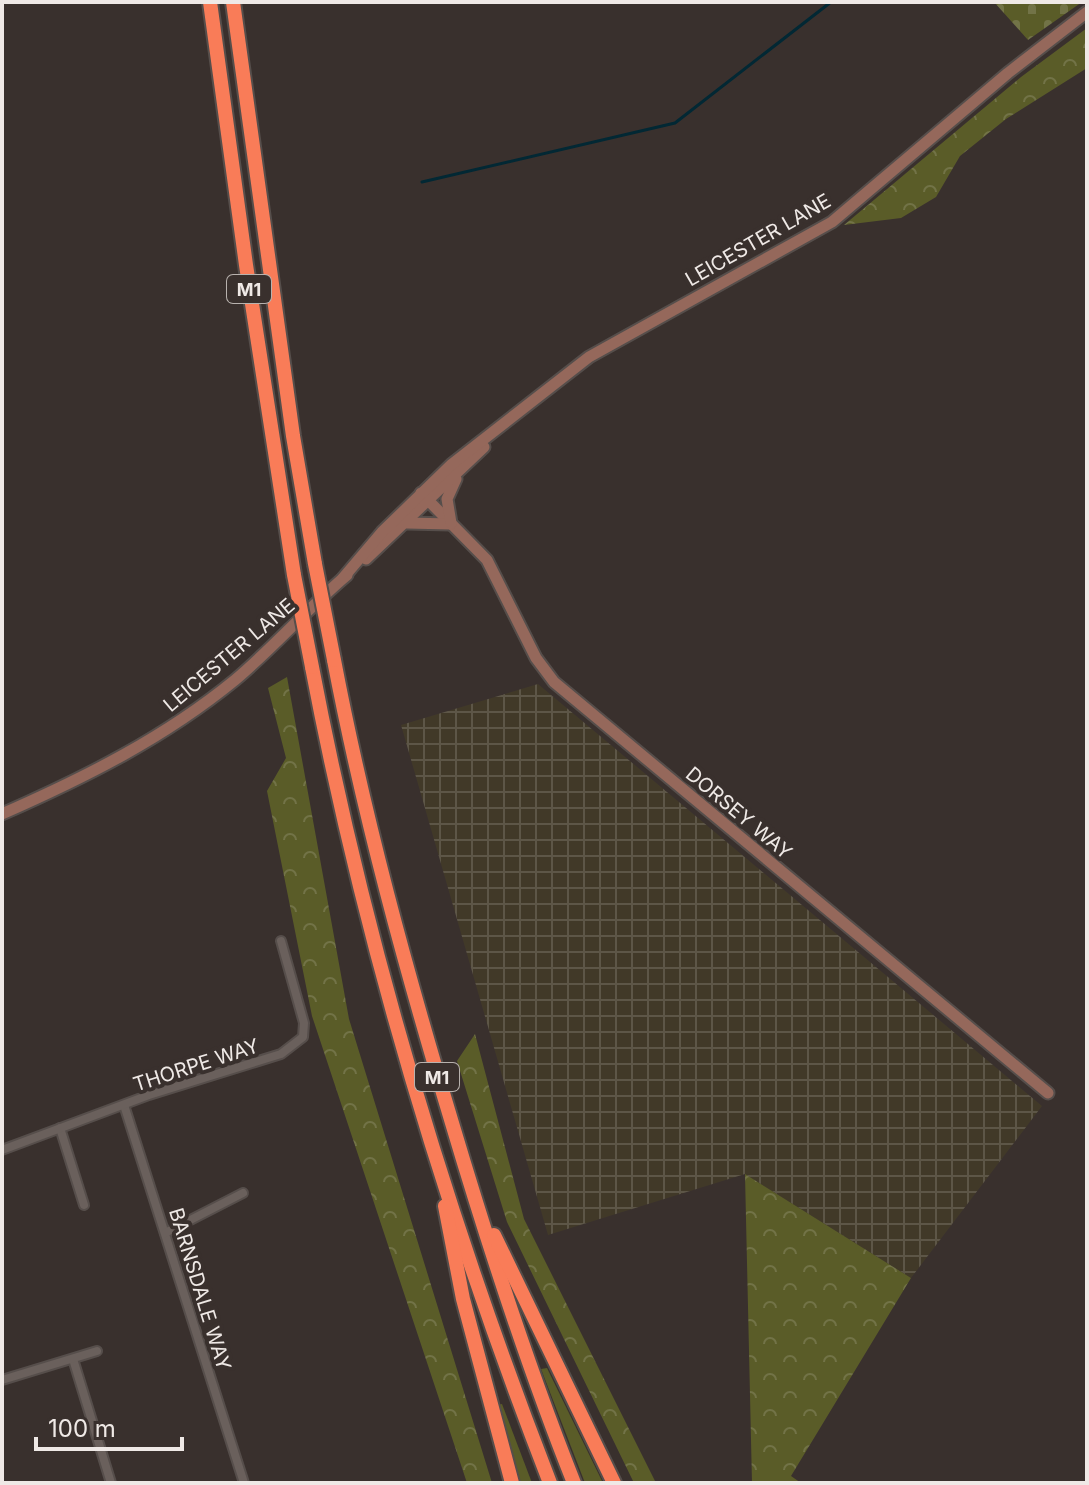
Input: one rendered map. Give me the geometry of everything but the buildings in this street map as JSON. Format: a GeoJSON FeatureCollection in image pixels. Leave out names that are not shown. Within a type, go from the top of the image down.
{"type":"FeatureCollection","features":[{"type":"Feature","properties":{"kind":"highway","name":"M1"},"geometry":{"type":"LineString","coordinates":[[210,2],[252,311],[294,575],[366,906],[433,1143],[503,1354],[550,1483]]}},
{"type":"Feature","properties":{"kind":"highway","name":"M1"},"geometry":{"type":"LineString","coordinates":[[233,2],[293,436],[315,564],[388,900],[489,1249],[574,1483]]}},
{"type":"Feature","properties":{"kind":"highway"},"geometry":{"type":"LineString","coordinates":[[451,1122],[499,1249],[614,1483]]}},
{"type":"Feature","properties":{"kind":"highway"},"geometry":{"type":"LineString","coordinates":[[433,1143],[463,1299],[512,1483]]}},
{"type":"Feature","properties":{"kind":"street","name":"LEICESTER LANE"},"geometry":{"type":"LineString","coordinates":[[2,814],[107,765],[162,734],[236,679],[343,578],[424,497],[452,464],[589,357],[832,222],[1008,73],[1087,12]]}},
{"type":"Feature","properties":{"kind":"street","name":"LEICESTER LANE"},"geometry":{"type":"LineString","coordinates":[[343,578],[407,523],[424,497],[460,472],[509,421]]}},
{"type":"Feature","properties":{"kind":"street"},"geometry":{"type":"LineString","coordinates":[[407,523],[451,524],[447,499],[460,472]]}},
{"type":"Feature","properties":{"kind":"street","name":"DORSEY WAY"},"geometry":{"type":"LineString","coordinates":[[424,497],[494,570],[536,658],[554,682],[1048,1093]]}},
{"type":"Feature","properties":{"kind":"street","name":"THORPE WAY"},"geometry":{"type":"LineString","coordinates":[[2,1150],[124,1105],[281,1054],[303,1037],[304,1023],[281,941]]}},
{"type":"Feature","properties":{"kind":"street","name":"BARNSDALE WAY"},"geometry":{"type":"LineString","coordinates":[[124,1105],[244,1483]]}},
{"type":"Feature","properties":{"kind":"street"},"geometry":{"type":"LineString","coordinates":[[60,1128],[84,1205]]}},
{"type":"Feature","properties":{"kind":"street"},"geometry":{"type":"LineString","coordinates":[[165,1233],[243,1193]]}},
{"type":"Feature","properties":{"kind":"street"},"geometry":{"type":"LineString","coordinates":[[2,1380],[97,1351]]}},
{"type":"Feature","properties":{"kind":"street"},"geometry":{"type":"LineString","coordinates":[[73,1359],[111,1483]]}},
{"type":"Feature","properties":{"kind":"shaded area"},"geometry":{"type":"Polygon","coordinates":[[[538,684],[1042,1106],[911,1278],[745,1174],[548,1235],[401,725],[538,684]]]}},
{"type":"Feature","properties":{"kind":"green space"},"geometry":{"type":"Polygon","coordinates":[[[994,2],[1082,2],[1028,40],[994,2]]]}},
{"type":"Feature","properties":{"kind":"green space"},"geometry":{"type":"Polygon","coordinates":[[[1087,28],[1087,68],[1006,119],[960,156],[936,197],[901,218],[844,225],[1021,77],[1087,28]]]}},
{"type":"Feature","properties":{"kind":"green space"},"geometry":{"type":"Polygon","coordinates":[[[287,677],[349,1019],[492,1483],[467,1483],[312,1016],[267,791],[286,758],[268,688],[287,677]]]}},
{"type":"Feature","properties":{"kind":"green space"},"geometry":{"type":"Polygon","coordinates":[[[475,1034],[524,1219],[656,1483],[634,1483],[507,1222],[457,1061],[475,1034]]]}},
{"type":"Feature","properties":{"kind":"green space"},"geometry":{"type":"Polygon","coordinates":[[[745,1174],[911,1278],[791,1476],[801,1483],[752,1483],[745,1174]]]}},
{"type":"Feature","properties":{"kind":"green space"},"geometry":{"type":"Polygon","coordinates":[[[547,1368],[603,1483],[585,1483],[541,1369],[547,1368]]]}},
{"type":"Feature","properties":{"kind":"green space"},"geometry":{"type":"Polygon","coordinates":[[[502,1404],[532,1483],[520,1483],[496,1405],[502,1404]]]}},
{"type":"Feature","properties":{"kind":"waterway"},"geometry":{"type":"LineString","coordinates":[[422,182],[675,123],[831,2]]}}]}
